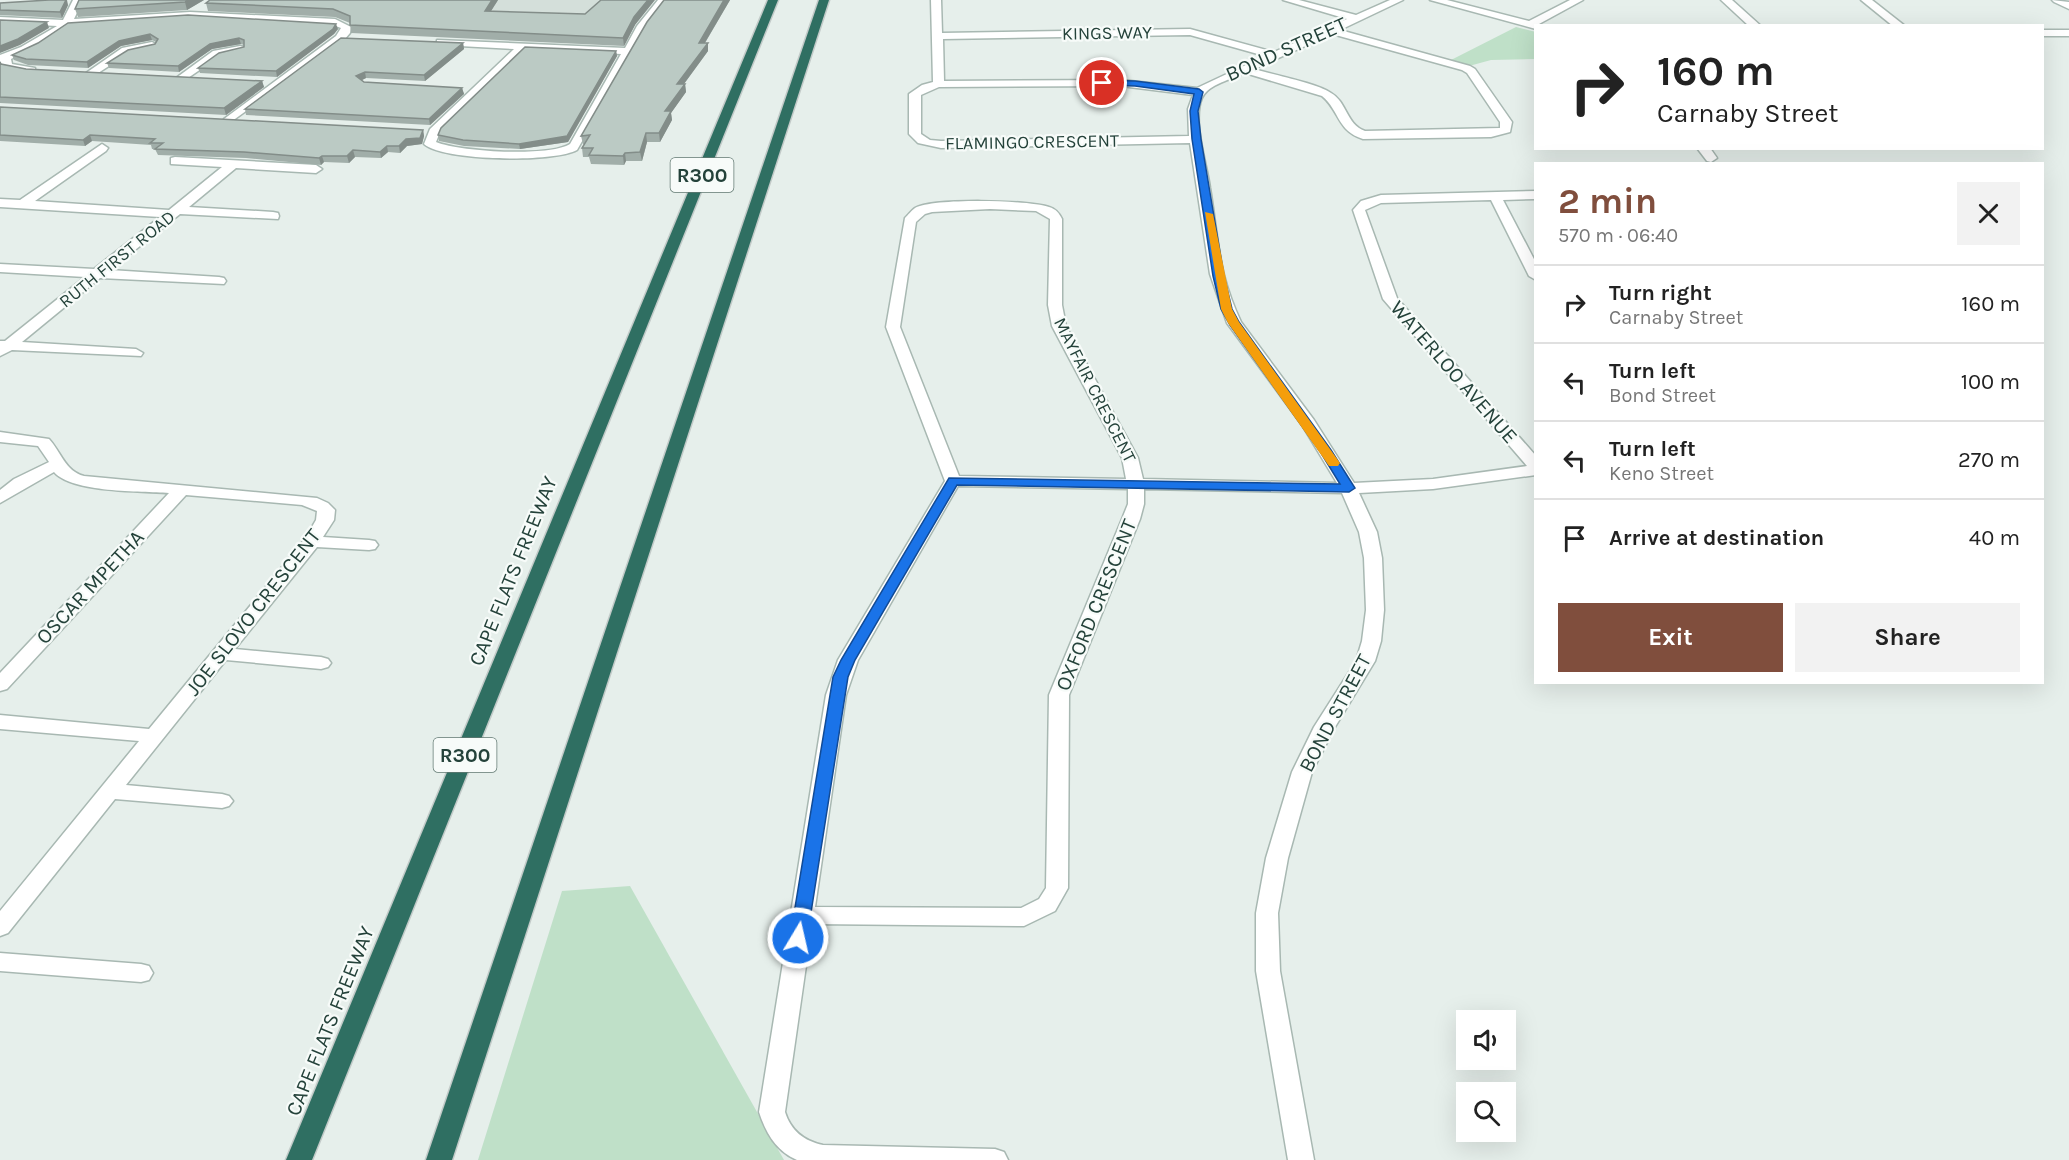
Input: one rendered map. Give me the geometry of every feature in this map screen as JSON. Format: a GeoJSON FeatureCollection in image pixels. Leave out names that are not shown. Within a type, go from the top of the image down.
{"type":"FeatureCollection","features":[{"type":"Feature","properties":{"kind":"highway","name":"CAPE FLATS FREEWAY"},"geometry":{"type":"LineString","coordinates":[[299,1160],[773,0]]}},
{"type":"Feature","properties":{"kind":"highway","name":"R300"},"geometry":{"type":"LineString","coordinates":[[439,1160],[824,0]]}},
{"type":"Feature","properties":{"kind":"street"},"geometry":{"type":"LineString","coordinates":[[39,70],[8,66],[3,58],[67,23],[78,0]]}},
{"type":"Feature","properties":{"kind":"street"},"geometry":{"type":"LineString","coordinates":[[418,131],[432,137],[449,150],[534,155],[564,152],[575,146],[628,51],[648,18],[663,0]]}},
{"type":"Feature","properties":{"kind":"street"},"geometry":{"type":"LineString","coordinates":[[936,0],[939,84],[1121,82],[1199,92]]}},
{"type":"Feature","properties":{"kind":"street"},"geometry":{"type":"LineString","coordinates":[[1288,0],[1355,18]]}},
{"type":"Feature","properties":{"kind":"street","name":"BOND STREET"},"geometry":{"type":"LineString","coordinates":[[1301,1160],[1268,971],[1265,919],[1275,861],[1302,772],[1319,736],[1368,654],[1373,632],[1374,573],[1369,534],[1349,488],[1327,452],[1234,323],[1227,309],[1218,276],[1196,139],[1194,111],[1199,92],[1274,55],[1398,0]]}},
{"type":"Feature","properties":{"kind":"street"},"geometry":{"type":"LineString","coordinates":[[1435,0],[1533,25]]}},
{"type":"Feature","properties":{"kind":"street"},"geometry":{"type":"LineString","coordinates":[[1535,24],[1578,0]]}},
{"type":"Feature","properties":{"kind":"street"},"geometry":{"type":"LineString","coordinates":[[1726,0],[1754,24]]}},
{"type":"Feature","properties":{"kind":"street"},"geometry":{"type":"LineString","coordinates":[[1866,0],[1897,24]]}},
{"type":"Feature","properties":{"kind":"street"},"geometry":{"type":"LineString","coordinates":[[2057,0],[2069,6]]}},
{"type":"Feature","properties":{"kind":"street"},"geometry":{"type":"LineString","coordinates":[[190,15],[207,5]]}},
{"type":"Feature","properties":{"kind":"street"},"geometry":{"type":"LineString","coordinates":[[0,20],[67,23],[190,15],[343,24],[347,29],[346,38],[222,120],[252,122]]}},
{"type":"Feature","properties":{"kind":"street"},"geometry":{"type":"LineString","coordinates":[[1244,69],[1326,94],[1335,100],[1349,128],[1363,135],[1491,133],[1506,130],[1506,122],[1471,71],[1466,68],[1330,30]]}},
{"type":"Feature","properties":{"kind":"street","name":"KINGS WAY"},"geometry":{"type":"LineString","coordinates":[[938,36],[1190,32],[1274,55]]}},
{"type":"Feature","properties":{"kind":"street"},"geometry":{"type":"LineString","coordinates":[[2044,33],[2069,33]]}},
{"type":"Feature","properties":{"kind":"street"},"geometry":{"type":"LineString","coordinates":[[434,42],[628,51]]}},
{"type":"Feature","properties":{"kind":"street"},"geometry":{"type":"LineString","coordinates":[[113,74],[85,73],[126,50],[152,45]]}},
{"type":"Feature","properties":{"kind":"street"},"geometry":{"type":"LineString","coordinates":[[432,137],[472,89],[524,46]]}},
{"type":"Feature","properties":{"kind":"street"},"geometry":{"type":"LineString","coordinates":[[204,79],[176,77],[217,53],[240,49]]}},
{"type":"Feature","properties":{"kind":"street"},"geometry":{"type":"LineString","coordinates":[[258,81],[279,82]]}},
{"type":"Feature","properties":{"kind":"street","name":"FLAMINGO CRESCENT"},"geometry":{"type":"LineString","coordinates":[[939,84],[926,87],[915,94],[915,134],[925,142],[951,144],[1196,139]]}},
{"type":"Feature","properties":{"kind":"street"},"geometry":{"type":"LineString","coordinates":[[23,204],[102,148]]}},
{"type":"Feature","properties":{"kind":"street"},"geometry":{"type":"LineString","coordinates":[[175,161],[316,169]]}},
{"type":"Feature","properties":{"kind":"street","name":"RUTH FIRST ROAD"},"geometry":{"type":"LineString","coordinates":[[3,348],[234,164]]}},
{"type":"Feature","properties":{"kind":"street"},"geometry":{"type":"LineString","coordinates":[[1534,195],[1496,196],[1534,272]]}},
{"type":"Feature","properties":{"kind":"street","name":"WATERLOO AVENUE"},"geometry":{"type":"LineString","coordinates":[[1496,196],[1381,199],[1362,205],[1359,210],[1360,218],[1390,299],[1534,466]]}},
{"type":"Feature","properties":{"kind":"street"},"geometry":{"type":"LineString","coordinates":[[0,203],[273,216]]}},
{"type":"Feature","properties":{"kind":"street","name":"MAYFAIR CRESCENT"},"geometry":{"type":"LineString","coordinates":[[953,481],[893,327],[910,221],[920,211],[931,208],[1024,206],[1046,210],[1056,219],[1055,306],[1059,326],[1130,458],[1136,486]]}},
{"type":"Feature","properties":{"kind":"street"},"geometry":{"type":"LineString","coordinates":[[0,268],[219,281]]}},
{"type":"Feature","properties":{"kind":"street"},"geometry":{"type":"LineString","coordinates":[[3,348],[136,353]]}},
{"type":"Feature","properties":{"kind":"street","name":"JOE SLOVO CRESCENT"},"geometry":{"type":"LineString","coordinates":[[0,437],[43,442],[53,453],[61,471],[68,477],[84,481],[293,499],[321,505],[326,510],[325,520],[312,541],[0,927]]}},
{"type":"Feature","properties":{"kind":"street"},"geometry":{"type":"LineString","coordinates":[[0,498],[20,483],[58,464]]}},
{"type":"Feature","properties":{"kind":"street"},"geometry":{"type":"LineString","coordinates":[[994,1160],[835,1158],[804,1153],[789,1144],[775,1123],[772,1112],[840,677],[953,481],[1349,488],[1433,484],[1534,468]]}},
{"type":"Feature","properties":{"kind":"street","name":"OXFORD CRESCENT"},"geometry":{"type":"LineString","coordinates":[[802,915],[1017,917],[1036,913],[1047,905],[1057,888],[1059,878],[1059,695],[1131,519],[1136,504],[1136,486]]}},
{"type":"Feature","properties":{"kind":"street","name":"OSCAR MPETHA"},"geometry":{"type":"LineString","coordinates":[[0,685],[181,490]]}},
{"type":"Feature","properties":{"kind":"street"},"geometry":{"type":"LineString","coordinates":[[312,541],[369,545]]}},
{"type":"Feature","properties":{"kind":"street"},"geometry":{"type":"LineString","coordinates":[[222,654],[321,663]]}},
{"type":"Feature","properties":{"kind":"street"},"geometry":{"type":"LineString","coordinates":[[0,722],[155,736]]}},
{"type":"Feature","properties":{"kind":"street"},"geometry":{"type":"LineString","coordinates":[[110,791],[222,801]]}},
{"type":"Feature","properties":{"kind":"street"},"geometry":{"type":"LineString","coordinates":[[0,962],[141,973]]}},
{"type":"Feature","properties":{"kind":"shaded area"},"geometry":{"type":"Polygon","coordinates":[[[265,0],[610,0],[586,22],[265,0]]]}},
{"type":"Feature","properties":{"kind":"green space"},"geometry":{"type":"Polygon","coordinates":[[[1516,27],[1534,32],[1534,59],[1491,60],[1469,66],[1451,60],[1516,27]]]}},
{"type":"Feature","properties":{"kind":"green space"},"geometry":{"type":"Polygon","coordinates":[[[630,886],[784,1160],[478,1160],[562,891],[630,886]]]}},
{"type":"Feature","properties":{"kind":"building"},"geometry":{"type":"Polygon","coordinates":[[[66,0],[60,12],[0,10],[0,3],[66,0]]]}},
{"type":"Feature","properties":{"kind":"building"},"geometry":{"type":"Polygon","coordinates":[[[79,0],[188,0],[75,9],[79,0]]]}},
{"type":"Feature","properties":{"kind":"building"},"geometry":{"type":"Polygon","coordinates":[[[210,0],[492,0],[485,11],[585,14],[601,0],[648,0],[634,17],[623,38],[350,25],[350,16],[333,9],[206,3],[210,0]]]}},
{"type":"Feature","properties":{"kind":"building"},"geometry":{"type":"Polygon","coordinates":[[[664,0],[724,0],[699,43],[708,43],[677,84],[685,84],[665,111],[671,111],[659,133],[646,133],[640,152],[625,153],[623,156],[589,155],[593,148],[582,148],[590,135],[581,136],[647,22],[664,0]]]}},
{"type":"Feature","properties":{"kind":"building"},"geometry":{"type":"Polygon","coordinates":[[[188,15],[336,24],[333,29],[276,71],[198,68],[219,53],[244,47],[244,40],[239,38],[210,44],[178,66],[107,63],[128,50],[155,44],[158,39],[150,34],[119,41],[87,62],[26,59],[12,55],[38,43],[68,23],[188,15]]]}},
{"type":"Feature","properties":{"kind":"building"},"geometry":{"type":"Polygon","coordinates":[[[0,20],[47,22],[18,39],[0,46],[0,20]]]}},
{"type":"Feature","properties":{"kind":"building"},"geometry":{"type":"Polygon","coordinates":[[[341,38],[463,43],[424,75],[365,72],[356,76],[364,82],[462,88],[429,119],[245,109],[341,38]]]}},
{"type":"Feature","properties":{"kind":"building"},"geometry":{"type":"Polygon","coordinates":[[[525,47],[616,51],[567,136],[519,144],[463,140],[438,135],[441,128],[525,47]]]}},
{"type":"Feature","properties":{"kind":"building"},"geometry":{"type":"Polygon","coordinates":[[[0,62],[26,69],[262,81],[224,108],[0,97],[0,62]]]}},
{"type":"Feature","properties":{"kind":"building"},"geometry":{"type":"Polygon","coordinates":[[[0,107],[423,130],[420,138],[406,139],[399,146],[387,146],[380,152],[353,150],[347,156],[319,158],[244,152],[155,149],[163,143],[150,143],[155,139],[90,135],[83,140],[0,135],[0,107]]]}},
{"type":"Feature","properties":{"kind":"slow traffic"},"geometry":{"type":"LineString","coordinates":[[1208,214],[1218,276],[1227,309],[1234,323],[1333,463]]}},
{"type":"Feature","properties":{"kind":"route"},"geometry":{"type":"LineString","coordinates":[[798,938],[840,677],[953,481],[1349,488],[1327,452],[1234,323],[1227,309],[1218,276],[1196,139],[1194,111],[1199,92],[1147,84],[1102,83]]}}]}
